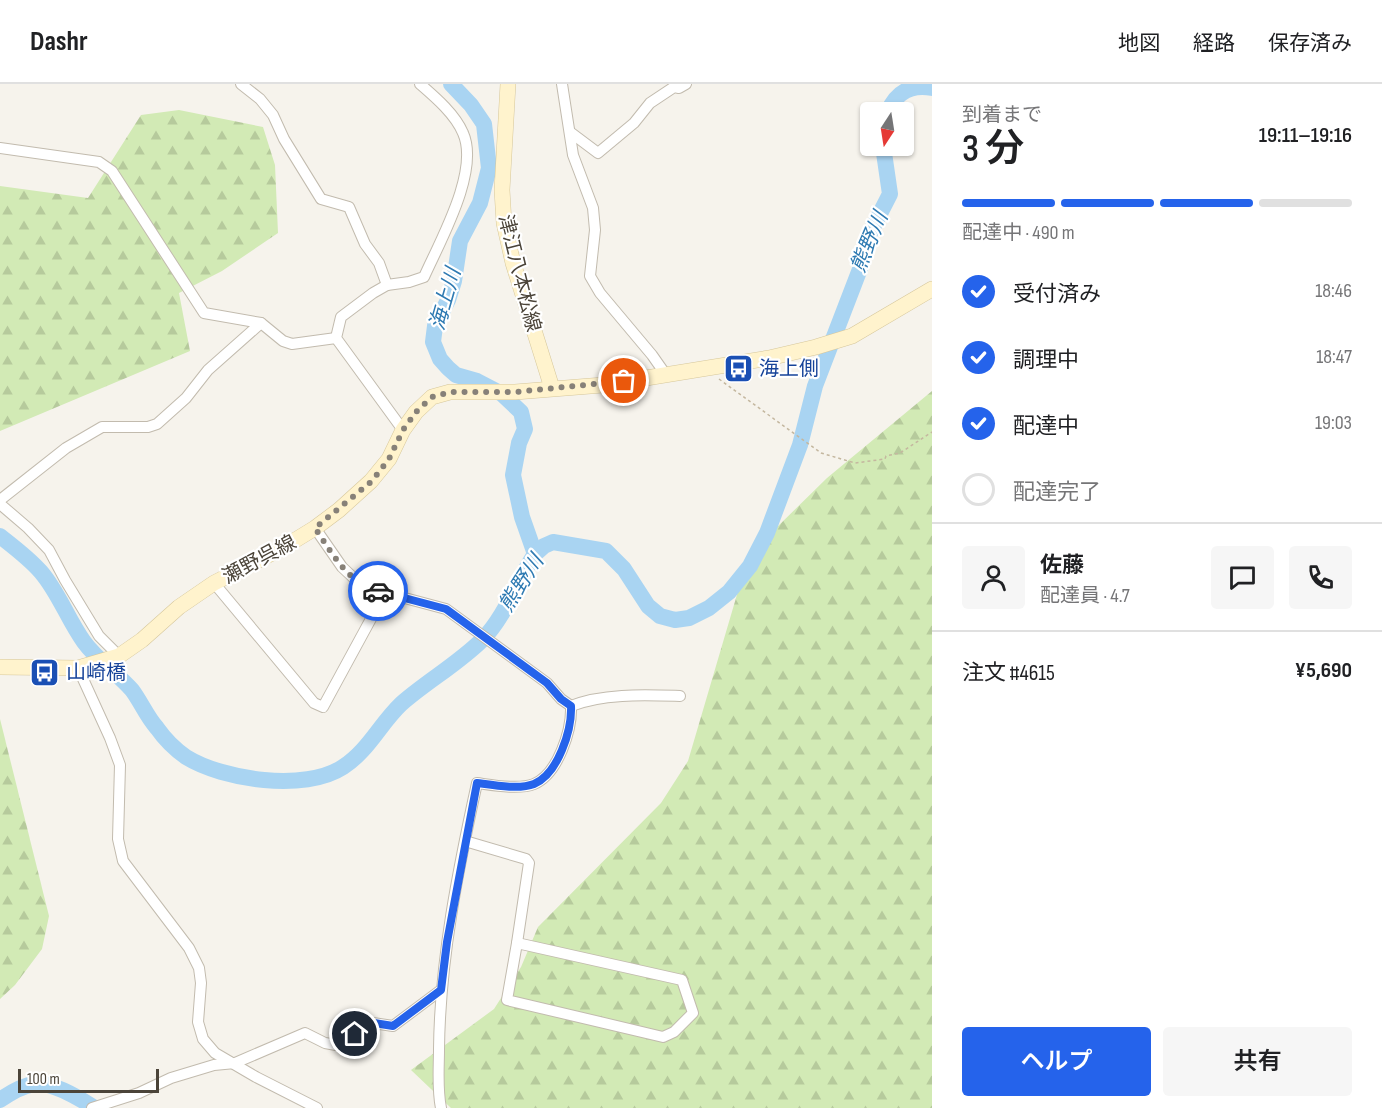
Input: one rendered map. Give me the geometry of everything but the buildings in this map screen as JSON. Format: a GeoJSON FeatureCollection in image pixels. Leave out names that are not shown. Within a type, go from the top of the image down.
{"type":"FeatureCollection","features":[{"type":"Feature","properties":{"kind":"main road","name":"津江八本松線"},"geometry":{"type":"LineString","coordinates":[[508,84],[502,190],[504,223],[513,263],[552,388]]}},
{"type":"Feature","properties":{"kind":"main road","name":"瀬野呉線"},"geometry":{"type":"LineString","coordinates":[[0,667],[78,668],[116,657],[142,640],[179,607],[214,583],[244,569],[315,528],[372,481],[389,459],[403,430],[416,412],[432,397],[450,392],[515,392],[603,385],[708,369],[816,347],[852,336],[932,289]]}},
{"type":"Feature","properties":{"kind":"street"},"geometry":{"type":"LineString","coordinates":[[241,84],[260,99],[273,115],[284,140],[321,199],[350,207],[365,244],[379,263],[387,285]]}},
{"type":"Feature","properties":{"kind":"street"},"geometry":{"type":"LineString","coordinates":[[403,430],[336,338],[341,317],[373,293],[387,285],[424,277],[458,203],[468,155],[463,132],[435,97],[420,84]]}},
{"type":"Feature","properties":{"kind":"street"},"geometry":{"type":"LineString","coordinates":[[562,84],[573,155],[593,208],[596,230],[590,276],[600,292],[666,375]]}},
{"type":"Feature","properties":{"kind":"street"},"geometry":{"type":"LineString","coordinates":[[570,132],[598,153],[619,137],[650,103],[674,87],[679,88],[686,84]]}},
{"type":"Feature","properties":{"kind":"street"},"geometry":{"type":"LineString","coordinates":[[0,147],[99,162],[112,171],[204,313],[261,323],[283,341],[291,344],[336,338]]}},
{"type":"Feature","properties":{"kind":"street"},"geometry":{"type":"LineString","coordinates":[[116,657],[99,636],[49,550],[0,502],[66,448],[102,427],[148,427],[157,424],[186,398],[208,370],[261,323]]}},
{"type":"Feature","properties":{"kind":"street"},"geometry":{"type":"LineString","coordinates":[[315,528],[342,567],[359,583],[446,609],[547,683],[561,699],[571,706]]}},
{"type":"Feature","properties":{"kind":"street"},"geometry":{"type":"LineString","coordinates":[[214,583],[314,703],[323,707],[385,592]]}},
{"type":"Feature","properties":{"kind":"street"},"geometry":{"type":"LineString","coordinates":[[78,668],[120,765],[118,839],[123,861],[189,948],[199,968],[201,983],[198,1022],[203,1039],[215,1053],[317,1108]]}},
{"type":"Feature","properties":{"kind":"street"},"geometry":{"type":"LineString","coordinates":[[571,706],[583,701],[645,694],[680,696]]}},
{"type":"Feature","properties":{"kind":"street"},"geometry":{"type":"LineString","coordinates":[[441,1108],[439,1071],[441,990],[447,942],[477,783],[501,787],[534,784],[550,771],[563,748],[571,706]]}},
{"type":"Feature","properties":{"kind":"street"},"geometry":{"type":"LineString","coordinates":[[465,842],[526,859],[529,863],[507,1000],[663,1037],[674,1032],[693,1012],[682,980],[517,943]]}},
{"type":"Feature","properties":{"kind":"street"},"geometry":{"type":"LineString","coordinates":[[93,1108],[140,1093],[171,1078],[214,1065],[235,1063],[305,1033],[325,1043],[336,1045],[374,1023],[393,1026],[441,990]]}},
{"type":"Feature","properties":{"kind":"path"},"geometry":{"type":"LineString","coordinates":[[708,369],[821,453],[855,463],[885,459],[886,456],[900,453],[932,432]]}},
{"type":"Feature","properties":{"kind":"green space"},"geometry":{"type":"Polygon","coordinates":[[[179,110],[263,127],[275,165],[278,233],[222,271],[179,293],[190,351],[0,431],[0,186],[88,198],[141,115],[179,110]]]}},
{"type":"Feature","properties":{"kind":"green space"},"geometry":{"type":"Polygon","coordinates":[[[932,391],[932,1108],[451,1108],[411,1070],[494,1009],[521,967],[538,927],[661,803],[688,761],[741,581],[774,530],[827,478],[932,391]]]}},
{"type":"Feature","properties":{"kind":"green space"},"geometry":{"type":"Polygon","coordinates":[[[0,719],[49,916],[42,949],[15,985],[0,999],[0,719]]]}},
{"type":"Feature","properties":{"kind":"waterway","name":"海上川"},"geometry":{"type":"LineString","coordinates":[[451,84],[471,105],[484,124],[489,168],[480,203],[460,241],[454,281],[448,300],[435,326],[433,342],[440,359],[456,375],[477,381],[502,394],[521,412],[525,429],[519,443],[513,475],[522,517],[535,554]]}},
{"type":"Feature","properties":{"kind":"waterway","name":"熊野川"},"geometry":{"type":"LineString","coordinates":[[893,102],[905,91],[917,87],[932,88]]}},
{"type":"Feature","properties":{"kind":"waterway","name":"熊野川"},"geometry":{"type":"LineString","coordinates":[[0,536],[41,572],[84,642],[132,690],[153,724],[186,757],[221,772],[264,780],[286,781],[327,775],[352,761],[401,704],[483,639],[505,609],[535,554],[544,546],[553,542],[606,551],[624,569],[648,606],[660,616],[675,620],[689,618],[709,608],[729,592],[750,566],[767,533],[800,445],[815,386],[860,269],[869,235],[890,194],[884,156]]}},
{"type":"Feature","properties":{"kind":"waterway"},"geometry":{"type":"LineString","coordinates":[[0,1100],[20,1088],[41,1084],[66,1092],[95,1108]]}},
{"type":"Feature","properties":{"kind":"way so far"},"geometry":{"type":"LineString","coordinates":[[378,591],[359,583],[342,567],[315,528],[372,481],[389,459],[403,430],[416,412],[432,397],[450,392],[515,392],[603,385],[624,381]]}},
{"type":"Feature","properties":{"kind":"place","name":"海上側"},"geometry":{"type":"Point","coordinates":[738,368]}},
{"type":"Feature","properties":{"kind":"place","name":"山崎橋"},"geometry":{"type":"Point","coordinates":[45,672]}},
{"type":"Feature","properties":{"kind":"route"},"geometry":{"type":"LineString","coordinates":[[355,1034],[374,1023],[393,1026],[441,990],[447,942],[477,783],[501,787],[534,784],[556,763],[563,748],[571,713],[571,706],[561,699],[547,683],[446,609],[378,591]]}}]}
